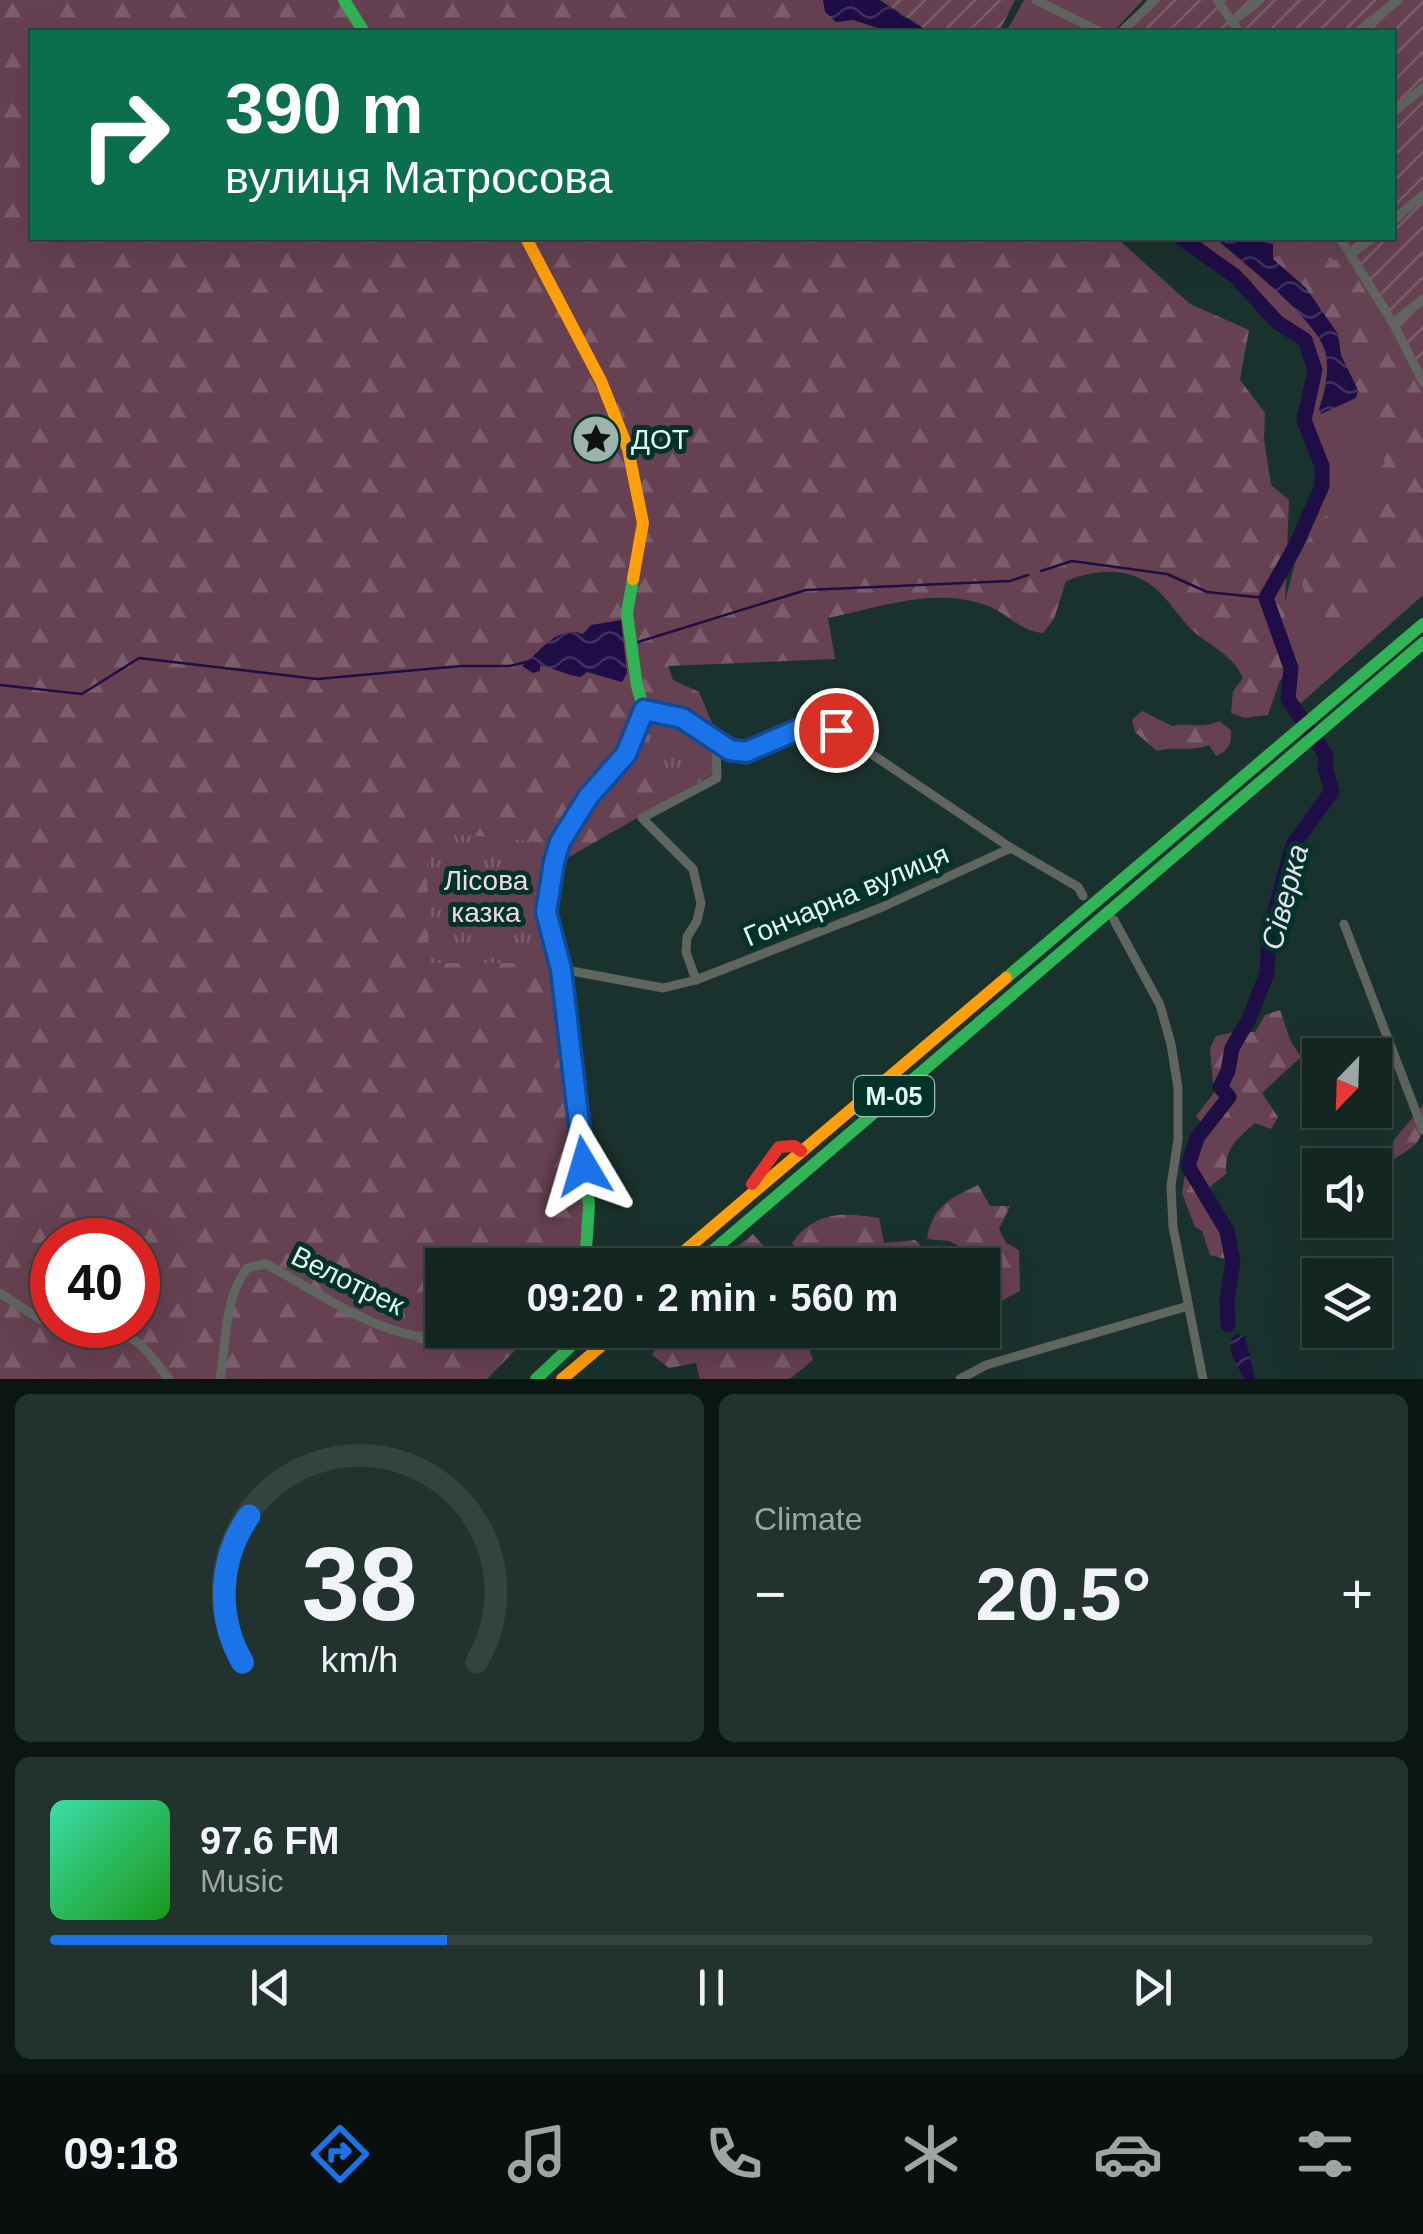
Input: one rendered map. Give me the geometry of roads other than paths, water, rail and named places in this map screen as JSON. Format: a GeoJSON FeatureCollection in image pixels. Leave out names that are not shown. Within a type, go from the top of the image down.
{"type":"FeatureCollection","features":[{"type":"Feature","properties":{"kind":"main road"},"geometry":{"type":"LineString","coordinates":[[344,0],[363,30]]}},
{"type":"Feature","properties":{"kind":"main road"},"geometry":{"type":"LineString","coordinates":[[527,240],[601,381],[628,449],[643,523],[627,613],[644,710],[626,754],[588,797],[560,842],[546,912],[561,969],[589,1205],[586,1248]]}},
{"type":"Feature","properties":{"kind":"main road","name":"М-05"},"geometry":{"type":"LineString","coordinates":[[801,1151],[1423,624]]}},
{"type":"Feature","properties":{"kind":"main road","name":"М-05"},"geometry":{"type":"LineString","coordinates":[[717,1248],[1092,926],[1115,913],[1289,757],[1423,644]]}},
{"type":"Feature","properties":{"kind":"main road"},"geometry":{"type":"LineString","coordinates":[[688,1248],[738,1206],[779,1147],[794,1146],[801,1151],[804,1162],[760,1212]]}},
{"type":"Feature","properties":{"kind":"main road"},"geometry":{"type":"LineString","coordinates":[[536,1379],[569,1348]]}},
{"type":"Feature","properties":{"kind":"main road"},"geometry":{"type":"LineString","coordinates":[[562,1379],[599,1348]]}},
{"type":"Feature","properties":{"kind":"street"},"geometry":{"type":"LineString","coordinates":[[1036,0],[1097,30]]}},
{"type":"Feature","properties":{"kind":"street"},"geometry":{"type":"LineString","coordinates":[[1122,30],[1155,0]]}},
{"type":"Feature","properties":{"kind":"street"},"geometry":{"type":"LineString","coordinates":[[1217,0],[1238,30]]}},
{"type":"Feature","properties":{"kind":"street"},"geometry":{"type":"LineString","coordinates":[[1232,22],[1260,0]]}},
{"type":"Feature","properties":{"kind":"street"},"geometry":{"type":"LineString","coordinates":[[1360,30],[1398,0]]}},
{"type":"Feature","properties":{"kind":"street"},"geometry":{"type":"LineString","coordinates":[[1395,111],[1423,88]]}},
{"type":"Feature","properties":{"kind":"street"},"geometry":{"type":"LineString","coordinates":[[1395,218],[1423,196]]}},
{"type":"Feature","properties":{"kind":"street"},"geometry":{"type":"LineString","coordinates":[[1342,240],[1393,323],[1423,382]]}},
{"type":"Feature","properties":{"kind":"street"},"geometry":{"type":"LineString","coordinates":[[1352,254],[1370,240]]}},
{"type":"Feature","properties":{"kind":"street"},"geometry":{"type":"LineString","coordinates":[[1393,323],[1423,299]]}},
{"type":"Feature","properties":{"kind":"street"},"geometry":{"type":"LineString","coordinates":[[644,710],[682,718],[730,750],[746,752],[809,725],[836,730],[1011,848],[1078,887],[1084,896]]}},
{"type":"Feature","properties":{"kind":"street","name":"Гончарна вулиця"},"geometry":{"type":"LineString","coordinates":[[696,980],[686,952],[687,937],[701,903],[693,869],[642,818],[717,778],[716,742]]}},
{"type":"Feature","properties":{"kind":"street","name":"Гончарна вулиця"},"geometry":{"type":"LineString","coordinates":[[561,969],[663,988],[696,980],[880,908],[1011,848]]}},
{"type":"Feature","properties":{"kind":"street"},"geometry":{"type":"LineString","coordinates":[[1115,913],[1160,1006],[1171,1044],[1178,1088],[1178,1140],[1171,1186],[1173,1227],[1203,1379]]}},
{"type":"Feature","properties":{"kind":"street"},"geometry":{"type":"LineString","coordinates":[[1344,924],[1423,1130]]}},
{"type":"Feature","properties":{"kind":"street","name":"Велотрек"},"geometry":{"type":"LineString","coordinates":[[220,1379],[223,1337],[236,1283],[247,1268],[266,1264],[380,1326],[425,1339]]}},
{"type":"Feature","properties":{"kind":"street"},"geometry":{"type":"LineString","coordinates":[[0,1292],[30,1313]]}},
{"type":"Feature","properties":{"kind":"street"},"geometry":{"type":"LineString","coordinates":[[960,1379],[986,1365],[1188,1306]]}},
{"type":"Feature","properties":{"kind":"street"},"geometry":{"type":"LineString","coordinates":[[144,1348],[169,1379]]}},
{"type":"Feature","properties":{"kind":"water"},"geometry":{"type":"Polygon","coordinates":[[[823,0],[879,0],[926,30],[884,30],[853,20],[836,22],[825,12],[823,0]]]}},
{"type":"Feature","properties":{"kind":"water"},"geometry":{"type":"Polygon","coordinates":[[[1217,240],[1266,240],[1273,244],[1273,259],[1306,288],[1338,334],[1341,355],[1358,390],[1356,398],[1321,414],[1326,355],[1310,326],[1217,240]]]}},
{"type":"Feature","properties":{"kind":"water"},"geometry":{"type":"Polygon","coordinates":[[[621,620],[627,673],[622,682],[587,672],[581,677],[540,666],[540,671],[533,673],[522,666],[557,636],[583,634],[591,625],[621,620]]]}},
{"type":"Feature","properties":{"kind":"water"},"geometry":{"type":"Polygon","coordinates":[[[1236,1334],[1245,1336],[1255,1379],[1244,1379],[1232,1355],[1230,1341],[1236,1334]]]}},
{"type":"Feature","properties":{"kind":"waterway","name":"Сіверка"},"geometry":{"type":"LineString","coordinates":[[1184,240],[1235,276],[1277,322],[1305,340],[1315,370],[1304,420],[1322,466],[1322,486],[1296,545],[1266,598],[1291,668],[1288,699],[1326,755],[1325,768],[1332,791],[1293,845],[1269,933],[1267,973],[1249,1019],[1232,1048],[1220,1087],[1229,1097],[1197,1138],[1188,1166],[1227,1231],[1233,1262],[1227,1299],[1228,1325]]}},
{"type":"Feature","properties":{"kind":"waterway"},"geometry":{"type":"LineString","coordinates":[[1041,571],[1072,561],[1167,574],[1207,592],[1266,598]]}},
{"type":"Feature","properties":{"kind":"waterway"},"geometry":{"type":"LineString","coordinates":[[638,642],[806,590],[1010,581],[1028,575]]}},
{"type":"Feature","properties":{"kind":"waterway"},"geometry":{"type":"LineString","coordinates":[[0,685],[82,694],[139,658],[317,679],[461,666],[510,666],[530,661]]}},
{"type":"Feature","properties":{"kind":"place","name":"ДОТ"},"geometry":{"type":"Point","coordinates":[596,439]}},
{"type":"Feature","properties":{"kind":"park label","name":"Лісова казка"},"geometry":{"type":"Point","coordinates":[486,896]}}]}
